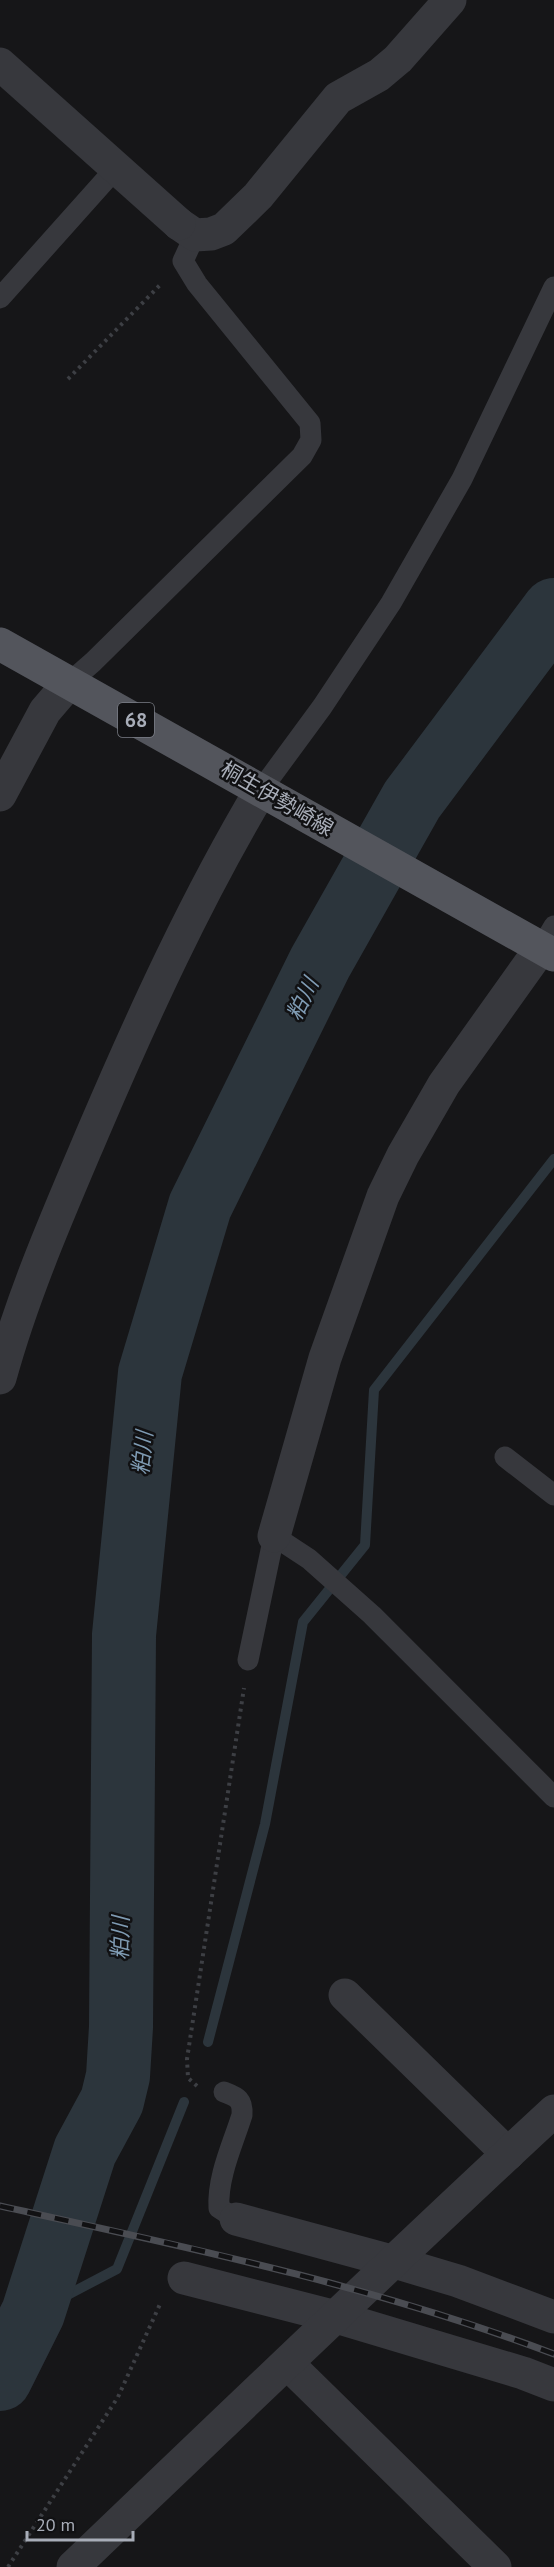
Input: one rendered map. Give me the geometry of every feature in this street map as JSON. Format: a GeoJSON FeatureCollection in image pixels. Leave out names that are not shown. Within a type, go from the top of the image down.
{"type":"FeatureCollection","features":[{"type":"Feature","properties":{"kind":"main road","name":"桐生伊勢崎線"},"geometry":{"type":"LineString","coordinates":[[0,644],[267,793],[544,943]]}},
{"type":"Feature","properties":{"kind":"street"},"geometry":{"type":"LineString","coordinates":[[0,64],[117,167],[186,240],[224,229],[239,217],[338,98],[386,70],[450,0]]}},
{"type":"Feature","properties":{"kind":"street"},"geometry":{"type":"LineString","coordinates":[[0,795],[45,711],[69,683]]}},
{"type":"Feature","properties":{"kind":"street"},"geometry":{"type":"LineString","coordinates":[[0,1378],[9,1346],[57,1217],[170,960],[230,843],[267,793]]}},
{"type":"Feature","properties":{"kind":"street"},"geometry":{"type":"LineString","coordinates":[[274,1536],[325,1358],[383,1196],[403,1155],[444,1084],[544,943]]}},
{"type":"Feature","properties":{"kind":"street"},"geometry":{"type":"LineString","coordinates":[[345,1995],[508,2154]]}},
{"type":"Feature","properties":{"kind":"street"},"geometry":{"type":"LineString","coordinates":[[73,2567],[336,2317],[391,2261],[554,2111]]}},
{"type":"Feature","properties":{"kind":"street"},"geometry":{"type":"LineString","coordinates":[[236,2219],[458,2281],[554,2317]]}},
{"type":"Feature","properties":{"kind":"street"},"geometry":{"type":"LineString","coordinates":[[190,2279],[336,2317],[523,2373],[554,2385]]}},
{"type":"Feature","properties":{"kind":"street"},"geometry":{"type":"LineString","coordinates":[[287,2363],[495,2567]]}},
{"type":"Feature","properties":{"kind":"lane"},"geometry":{"type":"LineString","coordinates":[[0,298],[117,167]]}},
{"type":"Feature","properties":{"kind":"lane"},"geometry":{"type":"LineString","coordinates":[[69,683],[302,456],[311,440],[310,423],[197,284],[186,240]]}},
{"type":"Feature","properties":{"kind":"lane"},"geometry":{"type":"LineString","coordinates":[[267,793],[391,603],[462,479],[554,287]]}},
{"type":"Feature","properties":{"kind":"lane"},"geometry":{"type":"LineString","coordinates":[[505,1457],[554,1495]]}},
{"type":"Feature","properties":{"kind":"lane"},"geometry":{"type":"LineString","coordinates":[[248,1660],[274,1536],[309,1559],[372,1615],[554,1797]]}},
{"type":"Feature","properties":{"kind":"lane"},"geometry":{"type":"LineString","coordinates":[[224,2092],[238,2098],[243,2105],[223,2175],[219,2201],[219,2208],[236,2219]]}},
{"type":"Feature","properties":{"kind":"path"},"geometry":{"type":"LineString","coordinates":[[68,379],[186,240]]}},
{"type":"Feature","properties":{"kind":"path"},"geometry":{"type":"LineString","coordinates":[[224,2092],[198,2086],[188,2078],[187,2059],[248,1660]]}},
{"type":"Feature","properties":{"kind":"path"},"geometry":{"type":"LineString","coordinates":[[8,2567],[118,2397],[166,2290],[183,2295],[190,2279]]}},
{"type":"Feature","properties":{"kind":"waterway","name":"粕川"},"geometry":{"type":"LineString","coordinates":[[0,2379],[33,2313],[85,2151],[112,2101],[118,2076],[121,2027],[124,1635],[150,1373],[200,1206],[320,963],[412,800],[554,610]]}},
{"type":"Feature","properties":{"kind":"waterway"},"geometry":{"type":"LineString","coordinates":[[208,2042],[265,1824],[303,1622],[365,1545],[374,1390],[554,1159]]}},
{"type":"Feature","properties":{"kind":"waterway"},"geometry":{"type":"LineString","coordinates":[[33,2313],[117,2269],[184,2102]]}},
{"type":"Feature","properties":{"kind":"railway"},"geometry":{"type":"LineString","coordinates":[[0,2206],[210,2253],[349,2288],[418,2308],[554,2354]]}}]}
